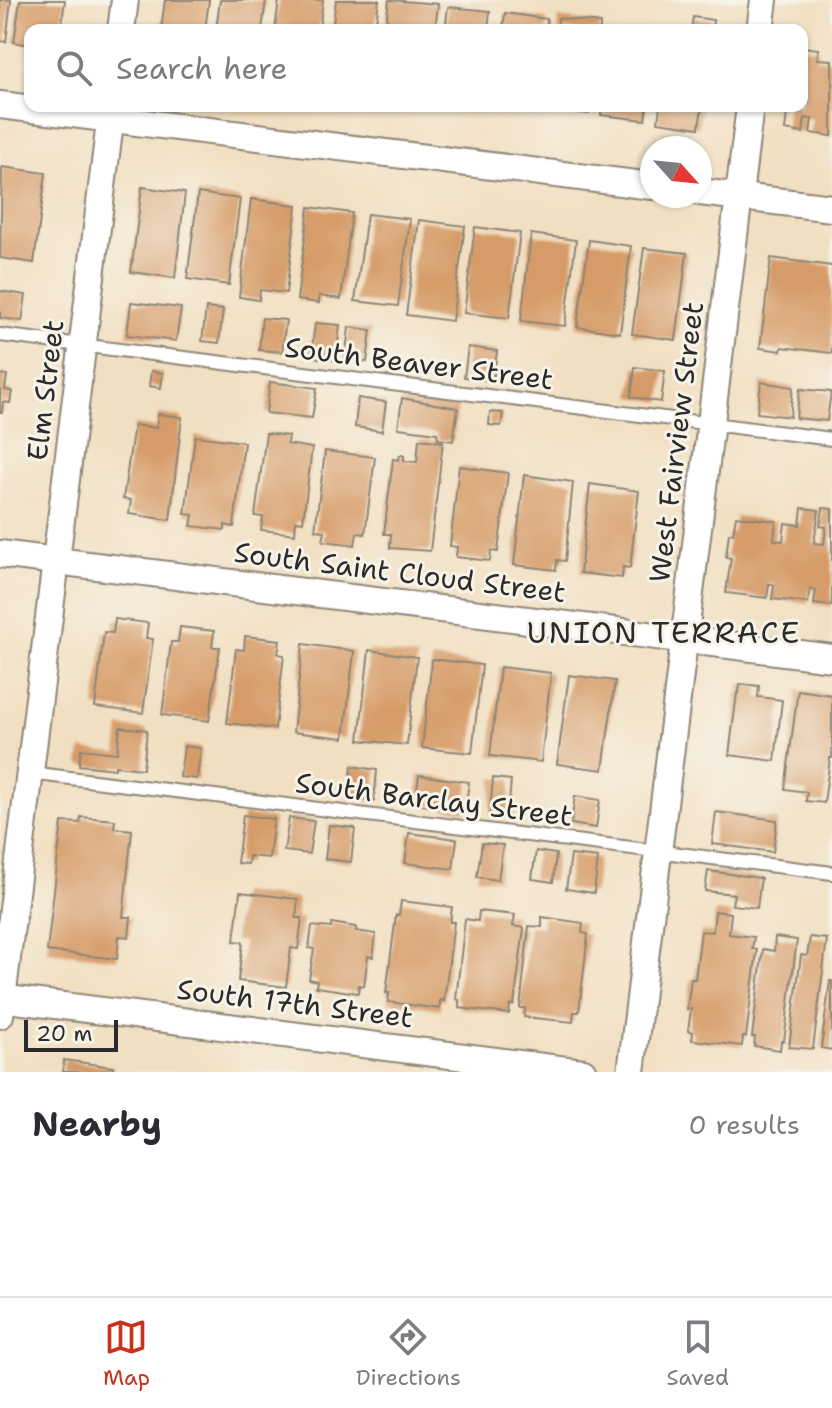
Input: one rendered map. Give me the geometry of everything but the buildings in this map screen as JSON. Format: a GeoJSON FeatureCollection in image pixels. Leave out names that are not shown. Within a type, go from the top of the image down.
{"type":"FeatureCollection","features":[{"type":"Feature","properties":{"kind":"street"},"geometry":{"type":"LineString","coordinates":[[122,24],[125,0]]}},
{"type":"Feature","properties":{"kind":"street"},"geometry":{"type":"LineString","coordinates":[[761,24],[764,0]]}},
{"type":"Feature","properties":{"kind":"street"},"geometry":{"type":"LineString","coordinates":[[0,105],[24,107]]}},
{"type":"Feature","properties":{"kind":"street"},"geometry":{"type":"LineString","coordinates":[[111,112],[640,184]]}},
{"type":"Feature","properties":{"kind":"street","name":"Elm Street"},"geometry":{"type":"LineString","coordinates":[[1,1004],[111,112]]}},
{"type":"Feature","properties":{"kind":"street","name":"West Fairview Street"},"geometry":{"type":"LineString","coordinates":[[631,1072],[749,112]]}},
{"type":"Feature","properties":{"kind":"street"},"geometry":{"type":"LineString","coordinates":[[712,194],[832,208]]}},
{"type":"Feature","properties":{"kind":"street","name":"South Saint Cloud Street"},"geometry":{"type":"LineString","coordinates":[[0,554],[832,658]]}},
{"type":"Feature","properties":{"kind":"street","name":"South 17th Street"},"geometry":{"type":"LineString","coordinates":[[1,1004],[583,1072]]}},
{"type":"Feature","properties":{"kind":"lane","name":"South Beaver Street"},"geometry":{"type":"LineString","coordinates":[[0,335],[832,439]]}},
{"type":"Feature","properties":{"kind":"lane","name":"South Barclay Street"},"geometry":{"type":"LineString","coordinates":[[30,773],[832,873]]}},
{"type":"Feature","properties":{"kind":"district","name":"UNION TERRACE"},"geometry":{"type":"Point","coordinates":[664,632]}}]}
